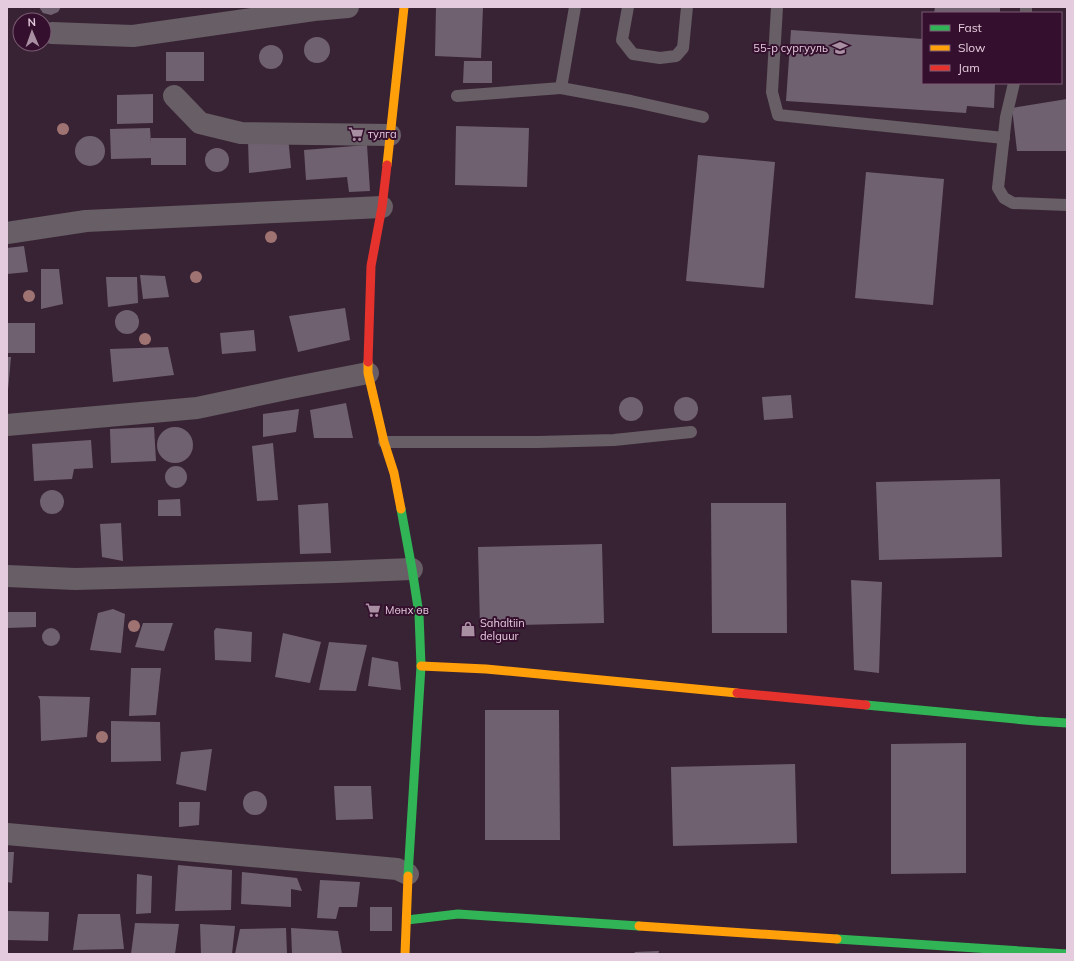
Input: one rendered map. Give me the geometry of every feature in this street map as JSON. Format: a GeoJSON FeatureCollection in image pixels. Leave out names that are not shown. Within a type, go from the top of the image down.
{"type":"FeatureCollection","features":[{"type":"Feature","properties":{"kind":"street"},"geometry":{"type":"LineString","coordinates":[[52,33],[133,36],[314,10],[348,7]]}},
{"type":"Feature","properties":{"kind":"street"},"geometry":{"type":"LineString","coordinates":[[404,7],[382,207],[371,266],[368,373],[384,442],[394,473],[420,614],[421,666],[408,874],[405,954]]}},
{"type":"Feature","properties":{"kind":"street"},"geometry":{"type":"LineString","coordinates":[[174,96],[200,123],[241,133],[390,135]]}},
{"type":"Feature","properties":{"kind":"street"},"geometry":{"type":"LineString","coordinates":[[7,233],[86,221],[382,207]]}},
{"type":"Feature","properties":{"kind":"street"},"geometry":{"type":"LineString","coordinates":[[7,425],[197,408],[368,373]]}},
{"type":"Feature","properties":{"kind":"street"},"geometry":{"type":"LineString","coordinates":[[7,576],[82,578],[412,569]]}},
{"type":"Feature","properties":{"kind":"street"},"geometry":{"type":"LineString","coordinates":[[421,666],[486,669],[1067,723]]}},
{"type":"Feature","properties":{"kind":"street"},"geometry":{"type":"LineString","coordinates":[[7,834],[397,869],[408,874]]}},
{"type":"Feature","properties":{"kind":"street"},"geometry":{"type":"LineString","coordinates":[[407,920],[458,914],[980,951],[1067,954]]}},
{"type":"Feature","properties":{"kind":"lane"},"geometry":{"type":"LineString","coordinates":[[561,88],[575,7]]}},
{"type":"Feature","properties":{"kind":"lane"},"geometry":{"type":"LineString","coordinates":[[628,7],[622,40],[633,54],[660,58],[676,56],[683,48],[687,7]]}},
{"type":"Feature","properties":{"kind":"lane"},"geometry":{"type":"LineString","coordinates":[[777,7],[772,92],[778,115],[1004,138]]}},
{"type":"Feature","properties":{"kind":"lane"},"geometry":{"type":"LineString","coordinates":[[1014,84],[1006,117],[998,188],[1004,198],[1013,203],[1067,205]]}},
{"type":"Feature","properties":{"kind":"lane"},"geometry":{"type":"LineString","coordinates":[[457,96],[561,88],[631,101],[703,117]]}},
{"type":"Feature","properties":{"kind":"lane"},"geometry":{"type":"LineString","coordinates":[[384,442],[538,442],[614,440],[691,432]]}},
{"type":"Feature","properties":{"kind":"building"},"geometry":{"type":"Polygon","coordinates":[[[39,7],[61,7],[58,12],[52,15],[52,12],[42,12],[39,7]]]}},
{"type":"Feature","properties":{"kind":"building"},"geometry":{"type":"Polygon","coordinates":[[[436,7],[483,7],[481,58],[435,56],[436,7]]]}},
{"type":"Feature","properties":{"kind":"building"},"geometry":{"type":"Polygon","coordinates":[[[935,7],[1000,7],[1000,12],[934,12],[935,7]]]}},
{"type":"Feature","properties":{"kind":"building"},"geometry":{"type":"Polygon","coordinates":[[[791,30],[922,39],[922,84],[995,84],[994,108],[967,106],[966,113],[786,101],[791,30]]]}},
{"type":"Feature","properties":{"kind":"building"},"geometry":{"type":"Polygon","coordinates":[[[317,37],[326,41],[330,50],[326,59],[317,63],[308,59],[304,50],[308,41],[317,37]]]}},
{"type":"Feature","properties":{"kind":"building"},"geometry":{"type":"Polygon","coordinates":[[[271,45],[280,48],[283,57],[280,66],[271,69],[262,66],[259,57],[262,48],[271,45]]]}},
{"type":"Feature","properties":{"kind":"building"},"geometry":{"type":"Polygon","coordinates":[[[166,52],[204,52],[204,81],[166,81],[166,52]]]}},
{"type":"Feature","properties":{"kind":"building"},"geometry":{"type":"Polygon","coordinates":[[[464,61],[492,61],[492,83],[463,83],[464,61]]]}},
{"type":"Feature","properties":{"kind":"building"},"geometry":{"type":"Polygon","coordinates":[[[153,94],[153,123],[117,124],[117,95],[153,94]]]}},
{"type":"Feature","properties":{"kind":"building"},"geometry":{"type":"Polygon","coordinates":[[[1067,99],[1067,151],[1017,151],[1012,108],[1067,99]]]}},
{"type":"Feature","properties":{"kind":"building"},"geometry":{"type":"Polygon","coordinates":[[[456,126],[529,128],[527,187],[455,185],[456,126]]]}},
{"type":"Feature","properties":{"kind":"building"},"geometry":{"type":"Polygon","coordinates":[[[150,128],[151,143],[151,138],[186,138],[186,165],[151,165],[151,158],[111,159],[110,129],[150,128]]]}},
{"type":"Feature","properties":{"kind":"building"},"geometry":{"type":"Polygon","coordinates":[[[90,136],[101,140],[105,151],[101,162],[90,166],[79,162],[75,151],[79,140],[90,136]]]}},
{"type":"Feature","properties":{"kind":"building"},"geometry":{"type":"Polygon","coordinates":[[[288,136],[291,168],[249,173],[248,140],[288,136]]]}},
{"type":"Feature","properties":{"kind":"building"},"geometry":{"type":"Polygon","coordinates":[[[367,145],[370,191],[349,192],[347,177],[306,180],[304,150],[367,145]]]}},
{"type":"Feature","properties":{"kind":"building"},"geometry":{"type":"Polygon","coordinates":[[[217,148],[226,151],[229,160],[226,169],[217,172],[208,169],[205,160],[208,151],[217,148]]]}},
{"type":"Feature","properties":{"kind":"building"},"geometry":{"type":"Polygon","coordinates":[[[698,155],[775,162],[764,288],[686,281],[698,155]]]}},
{"type":"Feature","properties":{"kind":"building"},"geometry":{"type":"Polygon","coordinates":[[[866,172],[944,179],[933,305],[855,298],[866,172]]]}},
{"type":"Feature","properties":{"kind":"building"},"geometry":{"type":"Polygon","coordinates":[[[24,246],[28,272],[7,274],[7,248],[24,246]]]}},
{"type":"Feature","properties":{"kind":"building"},"geometry":{"type":"Polygon","coordinates":[[[41,269],[59,269],[63,304],[41,309],[41,269]]]}},
{"type":"Feature","properties":{"kind":"building"},"geometry":{"type":"Polygon","coordinates":[[[140,275],[165,276],[169,297],[143,299],[140,275]]]}},
{"type":"Feature","properties":{"kind":"building"},"geometry":{"type":"Polygon","coordinates":[[[106,277],[137,277],[138,303],[108,307],[106,277]]]}},
{"type":"Feature","properties":{"kind":"building"},"geometry":{"type":"Polygon","coordinates":[[[345,308],[350,340],[298,352],[289,316],[345,308]]]}},
{"type":"Feature","properties":{"kind":"building"},"geometry":{"type":"Polygon","coordinates":[[[127,310],[136,313],[139,322],[136,331],[127,334],[118,331],[115,322],[118,313],[127,310]]]}},
{"type":"Feature","properties":{"kind":"building"},"geometry":{"type":"Polygon","coordinates":[[[7,323],[35,323],[35,353],[7,353],[7,323]]]}},
{"type":"Feature","properties":{"kind":"building"},"geometry":{"type":"Polygon","coordinates":[[[254,330],[256,351],[222,354],[220,333],[254,330]]]}},
{"type":"Feature","properties":{"kind":"building"},"geometry":{"type":"Polygon","coordinates":[[[168,347],[174,375],[113,382],[110,349],[168,347]]]}},
{"type":"Feature","properties":{"kind":"building"},"geometry":{"type":"Polygon","coordinates":[[[7,357],[11,357],[8,390],[7,390],[7,357]]]}},
{"type":"Feature","properties":{"kind":"building"},"geometry":{"type":"Polygon","coordinates":[[[791,395],[793,418],[764,420],[762,397],[791,395]]]}},
{"type":"Feature","properties":{"kind":"building"},"geometry":{"type":"Polygon","coordinates":[[[631,397],[636,398],[642,404],[642,414],[636,420],[631,421],[626,420],[620,414],[619,409],[620,404],[626,398],[631,397]]]}},
{"type":"Feature","properties":{"kind":"building"},"geometry":{"type":"Polygon","coordinates":[[[686,397],[695,400],[698,409],[695,418],[686,421],[677,418],[674,409],[677,400],[686,397]]]}},
{"type":"Feature","properties":{"kind":"building"},"geometry":{"type":"Polygon","coordinates":[[[346,403],[353,438],[314,438],[310,410],[346,403]]]}},
{"type":"Feature","properties":{"kind":"building"},"geometry":{"type":"Polygon","coordinates":[[[299,409],[296,432],[263,437],[263,414],[299,409]]]}},
{"type":"Feature","properties":{"kind":"building"},"geometry":{"type":"Polygon","coordinates":[[[154,427],[156,461],[111,463],[110,429],[154,427]]]}},
{"type":"Feature","properties":{"kind":"building"},"geometry":{"type":"Polygon","coordinates":[[[175,427],[188,432],[193,445],[188,458],[175,463],[162,458],[157,445],[162,432],[175,427]]]}},
{"type":"Feature","properties":{"kind":"building"},"geometry":{"type":"Polygon","coordinates":[[[91,440],[93,468],[74,469],[72,479],[34,481],[32,444],[91,440]]]}},
{"type":"Feature","properties":{"kind":"building"},"geometry":{"type":"Polygon","coordinates":[[[273,443],[278,500],[257,501],[252,446],[273,443]]]}},
{"type":"Feature","properties":{"kind":"building"},"geometry":{"type":"Polygon","coordinates":[[[172,466],[180,466],[187,473],[187,481],[180,488],[172,488],[165,481],[165,473],[172,466]]]}},
{"type":"Feature","properties":{"kind":"building"},"geometry":{"type":"Polygon","coordinates":[[[1000,479],[1002,557],[879,560],[876,482],[1000,479]]]}},
{"type":"Feature","properties":{"kind":"building"},"geometry":{"type":"Polygon","coordinates":[[[52,490],[61,493],[64,502],[61,511],[52,514],[43,511],[40,502],[43,493],[52,490]]]}},
{"type":"Feature","properties":{"kind":"building"},"geometry":{"type":"Polygon","coordinates":[[[180,499],[181,516],[158,516],[158,500],[180,499]]]}},
{"type":"Feature","properties":{"kind":"building"},"geometry":{"type":"Polygon","coordinates":[[[328,503],[331,553],[300,554],[298,505],[328,503]]]}},
{"type":"Feature","properties":{"kind":"building"},"geometry":{"type":"Polygon","coordinates":[[[711,503],[786,503],[787,633],[712,633],[711,503]]]}},
{"type":"Feature","properties":{"kind":"building"},"geometry":{"type":"Polygon","coordinates":[[[121,523],[123,561],[102,557],[100,524],[121,523]]]}},
{"type":"Feature","properties":{"kind":"building"},"geometry":{"type":"Polygon","coordinates":[[[602,544],[604,623],[480,626],[478,547],[602,544]]]}},
{"type":"Feature","properties":{"kind":"building"},"geometry":{"type":"Polygon","coordinates":[[[851,580],[882,582],[879,673],[854,670],[851,580]]]}},
{"type":"Feature","properties":{"kind":"building"},"geometry":{"type":"Polygon","coordinates":[[[113,609],[125,614],[121,653],[90,650],[98,613],[113,609]]]}},
{"type":"Feature","properties":{"kind":"building"},"geometry":{"type":"Polygon","coordinates":[[[7,612],[36,612],[36,627],[7,628],[7,612]]]}},
{"type":"Feature","properties":{"kind":"building"},"geometry":{"type":"Polygon","coordinates":[[[143,623],[173,623],[164,651],[135,647],[143,623]]]}},
{"type":"Feature","properties":{"kind":"building"},"geometry":{"type":"Polygon","coordinates":[[[51,628],[57,631],[60,637],[57,643],[51,646],[45,643],[42,637],[45,631],[51,628]]]}},
{"type":"Feature","properties":{"kind":"building"},"geometry":{"type":"Polygon","coordinates":[[[216,628],[252,632],[251,662],[215,660],[214,631],[216,628]]]}},
{"type":"Feature","properties":{"kind":"building"},"geometry":{"type":"Polygon","coordinates":[[[283,633],[321,642],[310,683],[275,677],[283,633]]]}},
{"type":"Feature","properties":{"kind":"building"},"geometry":{"type":"Polygon","coordinates":[[[329,642],[367,645],[356,691],[319,690],[329,642]]]}},
{"type":"Feature","properties":{"kind":"building"},"geometry":{"type":"Polygon","coordinates":[[[372,657],[398,662],[401,690],[368,686],[372,657]]]}},
{"type":"Feature","properties":{"kind":"building"},"geometry":{"type":"Polygon","coordinates":[[[131,668],[161,668],[156,715],[129,716],[131,668]]]}},
{"type":"Feature","properties":{"kind":"building"},"geometry":{"type":"Polygon","coordinates":[[[38,696],[90,697],[87,737],[41,741],[40,700],[38,696]]]}},
{"type":"Feature","properties":{"kind":"building"},"geometry":{"type":"Polygon","coordinates":[[[485,710],[559,710],[560,840],[485,840],[485,710]]]}},
{"type":"Feature","properties":{"kind":"building"},"geometry":{"type":"Polygon","coordinates":[[[111,721],[160,722],[161,761],[111,762],[111,721]]]}},
{"type":"Feature","properties":{"kind":"building"},"geometry":{"type":"Polygon","coordinates":[[[966,743],[966,873],[891,874],[891,744],[966,743]]]}},
{"type":"Feature","properties":{"kind":"building"},"geometry":{"type":"Polygon","coordinates":[[[212,749],[206,791],[176,784],[181,752],[212,749]]]}},
{"type":"Feature","properties":{"kind":"building"},"geometry":{"type":"Polygon","coordinates":[[[795,764],[797,843],[673,846],[671,767],[795,764]]]}},
{"type":"Feature","properties":{"kind":"building"},"geometry":{"type":"Polygon","coordinates":[[[334,786],[371,786],[373,819],[336,820],[334,786]]]}},
{"type":"Feature","properties":{"kind":"building"},"geometry":{"type":"Polygon","coordinates":[[[255,791],[263,795],[267,803],[263,811],[255,815],[247,811],[243,803],[247,795],[255,791]]]}},
{"type":"Feature","properties":{"kind":"building"},"geometry":{"type":"Polygon","coordinates":[[[179,802],[200,802],[199,825],[179,827],[179,802]]]}},
{"type":"Feature","properties":{"kind":"building"},"geometry":{"type":"Polygon","coordinates":[[[7,852],[14,852],[12,883],[7,882],[7,852]]]}},
{"type":"Feature","properties":{"kind":"building"},"geometry":{"type":"Polygon","coordinates":[[[178,865],[232,870],[231,910],[175,911],[178,865]]]}},
{"type":"Feature","properties":{"kind":"building"},"geometry":{"type":"Polygon","coordinates":[[[242,872],[297,878],[302,891],[291,889],[291,907],[241,904],[242,872]]]}},
{"type":"Feature","properties":{"kind":"building"},"geometry":{"type":"Polygon","coordinates":[[[137,874],[152,876],[151,913],[136,914],[137,874]]]}},
{"type":"Feature","properties":{"kind":"building"},"geometry":{"type":"Polygon","coordinates":[[[320,880],[360,882],[357,907],[339,907],[336,919],[317,918],[320,880]]]}},
{"type":"Feature","properties":{"kind":"building"},"geometry":{"type":"Polygon","coordinates":[[[370,907],[392,907],[392,931],[370,931],[370,907]]]}},
{"type":"Feature","properties":{"kind":"building"},"geometry":{"type":"Polygon","coordinates":[[[7,911],[49,912],[48,941],[7,940],[7,911]]]}},
{"type":"Feature","properties":{"kind":"building"},"geometry":{"type":"Polygon","coordinates":[[[78,914],[120,914],[124,949],[73,950],[78,914]]]}},
{"type":"Feature","properties":{"kind":"building"},"geometry":{"type":"Polygon","coordinates":[[[135,923],[179,924],[175,954],[131,954],[135,923]]]}},
{"type":"Feature","properties":{"kind":"building"},"geometry":{"type":"Polygon","coordinates":[[[200,924],[235,926],[232,954],[201,954],[200,924]]]}},
{"type":"Feature","properties":{"kind":"building"},"geometry":{"type":"Polygon","coordinates":[[[286,928],[287,954],[235,954],[240,929],[286,928]]]}},
{"type":"Feature","properties":{"kind":"building"},"geometry":{"type":"Polygon","coordinates":[[[291,928],[338,931],[342,954],[292,954],[291,928]]]}},
{"type":"Feature","properties":{"kind":"building"},"geometry":{"type":"Polygon","coordinates":[[[659,951],[658,954],[634,954],[635,952],[659,951]]]}},
{"type":"Feature","properties":{"kind":"traffic: fast"},"geometry":{"type":"LineString","coordinates":[[401,509],[419,614],[421,666],[408,876]]}},
{"type":"Feature","properties":{"kind":"traffic: fast"},"geometry":{"type":"LineString","coordinates":[[866,705],[1067,723]]}},
{"type":"Feature","properties":{"kind":"traffic: fast"},"geometry":{"type":"LineString","coordinates":[[407,920],[458,914],[639,926]]}},
{"type":"Feature","properties":{"kind":"traffic: fast"},"geometry":{"type":"LineString","coordinates":[[837,939],[1067,954]]}},
{"type":"Feature","properties":{"kind":"traffic: slow"},"geometry":{"type":"LineString","coordinates":[[387,165],[404,7]]}},
{"type":"Feature","properties":{"kind":"traffic: slow"},"geometry":{"type":"LineString","coordinates":[[368,362],[368,373],[384,442],[394,473],[401,509]]}},
{"type":"Feature","properties":{"kind":"traffic: slow"},"geometry":{"type":"LineString","coordinates":[[421,666],[486,669],[737,693]]}},
{"type":"Feature","properties":{"kind":"traffic: slow"},"geometry":{"type":"LineString","coordinates":[[405,954],[408,876]]}},
{"type":"Feature","properties":{"kind":"traffic: slow"},"geometry":{"type":"LineString","coordinates":[[639,926],[837,939]]}},
{"type":"Feature","properties":{"kind":"traffic: jam"},"geometry":{"type":"LineString","coordinates":[[368,362],[371,266],[382,207],[387,165]]}},
{"type":"Feature","properties":{"kind":"traffic: jam"},"geometry":{"type":"LineString","coordinates":[[737,693],[866,705]]}},
{"type":"Feature","properties":{"kind":"place","name":"55-р сургууль"},"geometry":{"type":"Point","coordinates":[840,48]}},
{"type":"Feature","properties":{"kind":"place","name":"тулга"},"geometry":{"type":"Point","coordinates":[356,134]}},
{"type":"Feature","properties":{"kind":"place","name":"Мөнх өв"},"geometry":{"type":"Point","coordinates":[373,610]}},
{"type":"Feature","properties":{"kind":"place","name":"Sahaltiin delguur"},"geometry":{"type":"Point","coordinates":[468,629]}}]}
